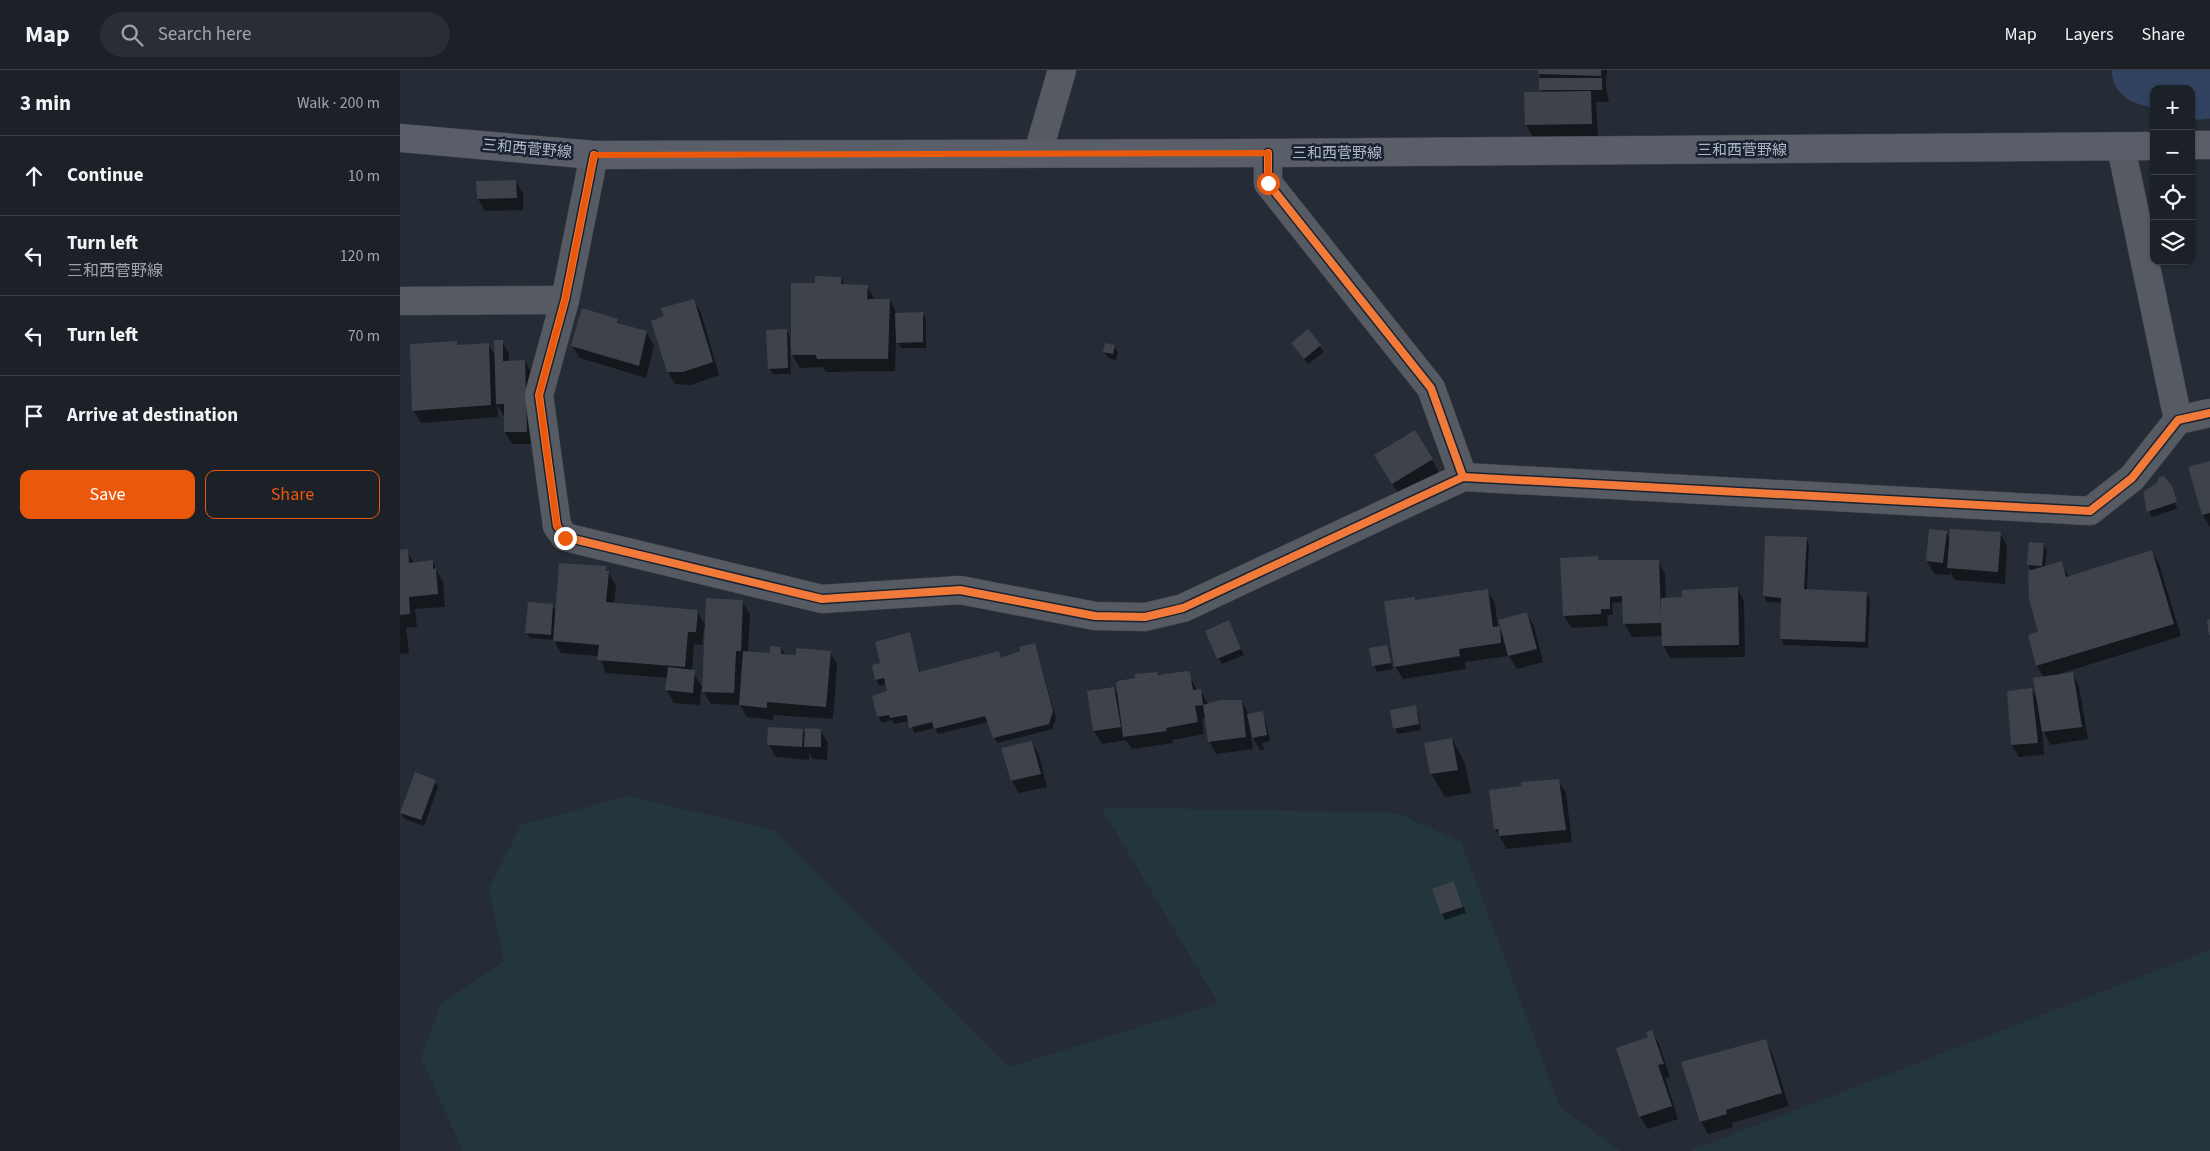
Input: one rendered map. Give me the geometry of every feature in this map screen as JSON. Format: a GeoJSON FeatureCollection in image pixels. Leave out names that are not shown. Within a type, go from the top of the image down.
{"type":"FeatureCollection","features":[{"type":"Feature","properties":{"kind":"main road","name":"三和西菅野線"},"geometry":{"type":"LineString","coordinates":[[400,138],[594,155],[1268,153],[2150,146]]}},
{"type":"Feature","properties":{"kind":"main road"},"geometry":{"type":"LineString","coordinates":[[2195,145],[2210,145]]}},
{"type":"Feature","properties":{"kind":"street"},"geometry":{"type":"LineString","coordinates":[[1038,153],[1062,70]]}},
{"type":"Feature","properties":{"kind":"street"},"geometry":{"type":"LineString","coordinates":[[2121,147],[2178,420]]}},
{"type":"Feature","properties":{"kind":"street"},"geometry":{"type":"LineString","coordinates":[[1268,153],[1268,183],[1431,388],[1463,476]]}},
{"type":"Feature","properties":{"kind":"street"},"geometry":{"type":"LineString","coordinates":[[594,155],[565,300],[539,395],[557,526],[565,538],[822,599],[960,590],[1095,616],[1145,617],[1183,608],[1463,476],[2090,511],[2132,478],[2178,420],[2210,413]]}},
{"type":"Feature","properties":{"kind":"street"},"geometry":{"type":"LineString","coordinates":[[400,301],[565,300]]}},
{"type":"Feature","properties":{"kind":"green space"},"geometry":{"type":"Polygon","coordinates":[[[628,796],[774,830],[1009,1067],[1218,1003],[1101,807],[1397,813],[1461,842],[1560,1107],[1620,1151],[463,1151],[421,1058],[441,1004],[504,961],[489,888],[521,825],[628,796]]]}},
{"type":"Feature","properties":{"kind":"green space"},"geometry":{"type":"Polygon","coordinates":[[[2210,950],[2210,1151],[1689,1151],[2210,950]]]}},
{"type":"Feature","properties":{"kind":"building"},"geometry":{"type":"Polygon","coordinates":[[[1538,70],[1601,70],[1601,76],[1538,74],[1538,70]]]}},
{"type":"Feature","properties":{"kind":"building"},"geometry":{"type":"Polygon","coordinates":[[[1539,78],[1602,78],[1602,90],[1539,90],[1539,78]]]}},
{"type":"Feature","properties":{"kind":"building"},"geometry":{"type":"Polygon","coordinates":[[[1591,91],[1592,124],[1525,125],[1524,92],[1591,91]]]}},
{"type":"Feature","properties":{"kind":"building"},"geometry":{"type":"Polygon","coordinates":[[[516,180],[517,198],[477,199],[476,181],[516,180]]]}},
{"type":"Feature","properties":{"kind":"building"},"geometry":{"type":"Polygon","coordinates":[[[815,276],[841,277],[841,284],[868,285],[867,299],[890,299],[888,359],[817,359],[816,355],[791,355],[791,283],[815,283],[815,276]]]}},
{"type":"Feature","properties":{"kind":"building"},"geometry":{"type":"Polygon","coordinates":[[[694,299],[713,362],[683,372],[667,372],[651,321],[664,316],[661,308],[694,299]]]}},
{"type":"Feature","properties":{"kind":"building"},"geometry":{"type":"Polygon","coordinates":[[[582,308],[618,319],[617,323],[647,331],[639,366],[571,346],[582,308]]]}},
{"type":"Feature","properties":{"kind":"building"},"geometry":{"type":"Polygon","coordinates":[[[923,312],[923,342],[896,343],[895,313],[923,312]]]}},
{"type":"Feature","properties":{"kind":"building"},"geometry":{"type":"Polygon","coordinates":[[[787,329],[788,368],[768,369],[766,330],[787,329]]]}},
{"type":"Feature","properties":{"kind":"building"},"geometry":{"type":"Polygon","coordinates":[[[1308,329],[1321,345],[1304,359],[1291,343],[1308,329]]]}},
{"type":"Feature","properties":{"kind":"building"},"geometry":{"type":"Polygon","coordinates":[[[494,340],[503,340],[503,361],[525,360],[527,432],[504,432],[504,404],[496,404],[494,340]]]}},
{"type":"Feature","properties":{"kind":"building"},"geometry":{"type":"Polygon","coordinates":[[[457,341],[457,345],[489,343],[491,405],[412,411],[410,344],[457,341]]]}},
{"type":"Feature","properties":{"kind":"building"},"geometry":{"type":"Polygon","coordinates":[[[1105,343],[1115,345],[1113,354],[1103,352],[1105,343]]]}},
{"type":"Feature","properties":{"kind":"building"},"geometry":{"type":"Polygon","coordinates":[[[1415,430],[1433,459],[1392,484],[1374,455],[1415,430]]]}},
{"type":"Feature","properties":{"kind":"building"},"geometry":{"type":"Polygon","coordinates":[[[2210,461],[2210,513],[2202,515],[2188,467],[2210,461]]]}},
{"type":"Feature","properties":{"kind":"building"},"geometry":{"type":"Polygon","coordinates":[[[2164,476],[2172,486],[2177,502],[2147,512],[2143,492],[2158,482],[2158,478],[2164,476]]]}},
{"type":"Feature","properties":{"kind":"building"},"geometry":{"type":"Polygon","coordinates":[[[1929,529],[1947,531],[1943,563],[1926,561],[1929,529]]]}},
{"type":"Feature","properties":{"kind":"building"},"geometry":{"type":"Polygon","coordinates":[[[1950,529],[2001,532],[1998,572],[1947,568],[1950,529]]]}},
{"type":"Feature","properties":{"kind":"building"},"geometry":{"type":"Polygon","coordinates":[[[1765,536],[1807,537],[1804,589],[1867,592],[1865,642],[1780,639],[1781,598],[1763,596],[1765,536]]]}},
{"type":"Feature","properties":{"kind":"building"},"geometry":{"type":"Polygon","coordinates":[[[2029,542],[2044,543],[2042,566],[2027,565],[2029,542]]]}},
{"type":"Feature","properties":{"kind":"building"},"geometry":{"type":"Polygon","coordinates":[[[408,549],[409,563],[433,560],[433,569],[436,568],[438,594],[409,597],[410,614],[400,615],[400,550],[408,549]]]}},
{"type":"Feature","properties":{"kind":"building"},"geometry":{"type":"Polygon","coordinates":[[[2152,550],[2174,624],[2036,666],[2028,635],[2038,631],[2029,600],[2028,571],[2062,561],[2066,577],[2152,550]]]}},
{"type":"Feature","properties":{"kind":"building"},"geometry":{"type":"Polygon","coordinates":[[[1598,556],[1598,560],[1659,560],[1661,617],[1661,598],[1682,597],[1682,590],[1738,587],[1739,645],[1662,646],[1661,623],[1623,624],[1622,596],[1610,597],[1610,609],[1601,609],[1601,614],[1563,616],[1560,558],[1598,556]]]}},
{"type":"Feature","properties":{"kind":"building"},"geometry":{"type":"Polygon","coordinates":[[[559,563],[606,566],[606,571],[609,571],[606,602],[698,610],[696,632],[688,632],[685,667],[597,660],[599,645],[553,641],[559,563]]]}},
{"type":"Feature","properties":{"kind":"building"},"geometry":{"type":"Polygon","coordinates":[[[1488,589],[1493,627],[1500,626],[1501,643],[1459,649],[1460,656],[1394,667],[1384,601],[1415,597],[1415,600],[1488,589]]]}},
{"type":"Feature","properties":{"kind":"building"},"geometry":{"type":"Polygon","coordinates":[[[706,598],[743,600],[741,651],[736,651],[734,693],[702,692],[706,598]]]}},
{"type":"Feature","properties":{"kind":"building"},"geometry":{"type":"Polygon","coordinates":[[[528,602],[553,604],[551,635],[525,633],[528,602]]]}},
{"type":"Feature","properties":{"kind":"building"},"geometry":{"type":"Polygon","coordinates":[[[1527,612],[1537,649],[1508,656],[1498,620],[1527,612]]]}},
{"type":"Feature","properties":{"kind":"building"},"geometry":{"type":"Polygon","coordinates":[[[2210,619],[2210,635],[2209,635],[2207,620],[2210,619]]]}},
{"type":"Feature","properties":{"kind":"building"},"geometry":{"type":"Polygon","coordinates":[[[1229,620],[1241,649],[1217,659],[1205,631],[1229,620]]]}},
{"type":"Feature","properties":{"kind":"building"},"geometry":{"type":"Polygon","coordinates":[[[910,632],[919,672],[999,651],[1001,658],[1020,651],[1019,647],[1035,643],[1053,711],[1049,724],[993,738],[985,716],[934,729],[932,722],[909,728],[907,715],[890,718],[889,715],[877,717],[872,696],[887,691],[884,678],[875,680],[872,665],[880,663],[875,642],[910,632]]]}},
{"type":"Feature","properties":{"kind":"building"},"geometry":{"type":"Polygon","coordinates":[[[1387,645],[1391,663],[1372,666],[1369,648],[1387,645]]]}},
{"type":"Feature","properties":{"kind":"building"},"geometry":{"type":"Polygon","coordinates":[[[770,646],[781,647],[781,654],[796,655],[796,648],[831,651],[826,707],[767,702],[767,708],[739,705],[743,651],[770,653],[770,646]]]}},
{"type":"Feature","properties":{"kind":"building"},"geometry":{"type":"Polygon","coordinates":[[[668,667],[695,670],[693,693],[665,690],[668,667]]]}},
{"type":"Feature","properties":{"kind":"building"},"geometry":{"type":"Polygon","coordinates":[[[1158,672],[1158,675],[1190,672],[1193,690],[1201,689],[1203,705],[1195,706],[1198,722],[1166,728],[1167,731],[1123,737],[1116,683],[1135,678],[1135,674],[1158,672]]]}},
{"type":"Feature","properties":{"kind":"building"},"geometry":{"type":"Polygon","coordinates":[[[2073,672],[2082,727],[2042,732],[2033,678],[2073,672]]]}},
{"type":"Feature","properties":{"kind":"building"},"geometry":{"type":"Polygon","coordinates":[[[1114,687],[1121,727],[1093,731],[1087,691],[1114,687]]]}},
{"type":"Feature","properties":{"kind":"building"},"geometry":{"type":"Polygon","coordinates":[[[2032,688],[2038,743],[2011,745],[2007,691],[2032,688]]]}},
{"type":"Feature","properties":{"kind":"building"},"geometry":{"type":"Polygon","coordinates":[[[1220,700],[1242,700],[1246,737],[1208,742],[1203,705],[1220,700]]]}},
{"type":"Feature","properties":{"kind":"building"},"geometry":{"type":"Polygon","coordinates":[[[1416,705],[1419,724],[1393,729],[1390,710],[1416,705]]]}},
{"type":"Feature","properties":{"kind":"building"},"geometry":{"type":"Polygon","coordinates":[[[1263,711],[1267,735],[1252,738],[1247,714],[1263,711]]]}},
{"type":"Feature","properties":{"kind":"building"},"geometry":{"type":"Polygon","coordinates":[[[768,727],[803,729],[802,747],[767,745],[768,727]]]}},
{"type":"Feature","properties":{"kind":"building"},"geometry":{"type":"Polygon","coordinates":[[[805,728],[821,729],[821,747],[804,747],[805,728]]]}},
{"type":"Feature","properties":{"kind":"building"},"geometry":{"type":"Polygon","coordinates":[[[1452,738],[1458,770],[1430,774],[1424,743],[1452,738]]]}},
{"type":"Feature","properties":{"kind":"building"},"geometry":{"type":"Polygon","coordinates":[[[1032,741],[1041,774],[1011,781],[1001,748],[1032,741]]]}},
{"type":"Feature","properties":{"kind":"building"},"geometry":{"type":"Polygon","coordinates":[[[415,772],[436,780],[421,820],[400,813],[415,772]]]}},
{"type":"Feature","properties":{"kind":"building"},"geometry":{"type":"Polygon","coordinates":[[[1559,779],[1566,830],[1499,836],[1498,829],[1494,829],[1489,790],[1521,786],[1521,782],[1559,779]]]}},
{"type":"Feature","properties":{"kind":"building"},"geometry":{"type":"Polygon","coordinates":[[[1454,881],[1463,907],[1441,914],[1432,889],[1454,881]]]}},
{"type":"Feature","properties":{"kind":"building"},"geometry":{"type":"Polygon","coordinates":[[[1652,1030],[1664,1064],[1658,1065],[1672,1106],[1639,1117],[1616,1048],[1648,1037],[1646,1032],[1652,1030]]]}},
{"type":"Feature","properties":{"kind":"building"},"geometry":{"type":"Polygon","coordinates":[[[1766,1039],[1782,1093],[1726,1110],[1727,1114],[1700,1122],[1681,1062],[1766,1039]]]}},
{"type":"Feature","properties":{"kind":"waterway"},"geometry":{"type":"LineString","coordinates":[[2146,70],[2198,85],[2210,84]]}},
{"type":"Feature","properties":{"kind":"cycle path"},"geometry":{"type":"LineString","coordinates":[[1268,153],[1268,183],[1431,388],[1463,477]]}},
{"type":"Feature","properties":{"kind":"cycle path"},"geometry":{"type":"LineString","coordinates":[[594,155],[565,300],[539,395],[557,526],[565,537],[822,599],[960,590],[1095,616],[1145,617],[1183,608],[1463,477],[2090,511],[2132,478],[2178,420],[2210,413]]}},
{"type":"Feature","properties":{"kind":"route"},"geometry":{"type":"LineString","coordinates":[[565,538],[557,526],[539,395],[565,300],[594,155],[1268,153],[1268,183]]}}]}
